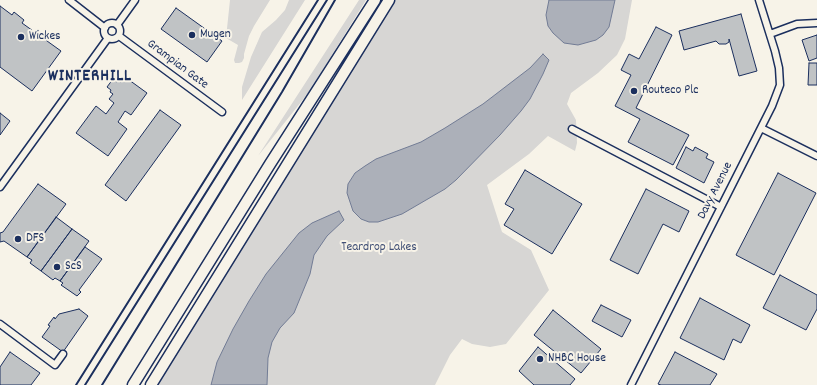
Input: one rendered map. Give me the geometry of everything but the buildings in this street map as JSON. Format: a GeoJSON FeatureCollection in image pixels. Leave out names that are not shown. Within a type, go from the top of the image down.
{"type":"FeatureCollection","features":[{"type":"Feature","properties":{"kind":"highway"},"geometry":{"type":"LineString","coordinates":[[133,385],[270,164],[375,0]]}},
{"type":"Feature","properties":{"kind":"highway"},"geometry":{"type":"LineString","coordinates":[[151,385],[389,0]]}},
{"type":"Feature","properties":{"kind":"street"},"geometry":{"type":"LineString","coordinates":[[70,0],[105,28],[104,31],[108,38],[113,40],[119,36],[121,31],[117,24]]}},
{"type":"Feature","properties":{"kind":"street"},"geometry":{"type":"LineString","coordinates":[[117,24],[135,0]]}},
{"type":"Feature","properties":{"kind":"street","name":"Davy Avenue"},"geometry":{"type":"LineString","coordinates":[[631,385],[772,106],[780,85],[779,68],[759,0]]}},
{"type":"Feature","properties":{"kind":"street"},"geometry":{"type":"LineString","coordinates":[[105,28],[111,23],[117,24]]}},
{"type":"Feature","properties":{"kind":"street"},"geometry":{"type":"LineString","coordinates":[[770,34],[797,24],[817,23]]}},
{"type":"Feature","properties":{"kind":"street","name":"Grampian Gate"},"geometry":{"type":"LineString","coordinates":[[119,36],[222,112]]}},
{"type":"Feature","properties":{"kind":"street"},"geometry":{"type":"LineString","coordinates":[[0,186],[108,38]]}},
{"type":"Feature","properties":{"kind":"street"},"geometry":{"type":"LineString","coordinates":[[761,128],[817,156]]}},
{"type":"Feature","properties":{"kind":"street"},"geometry":{"type":"LineString","coordinates":[[572,129],[720,208]]}},
{"type":"Feature","properties":{"kind":"street"},"geometry":{"type":"LineString","coordinates":[[0,324],[55,365],[63,354]]}},
{"type":"Feature","properties":{"kind":"green space"},"geometry":{"type":"Polygon","coordinates":[[[230,0],[270,0],[249,36],[244,58],[242,62],[239,63],[235,63],[234,60],[238,45],[226,38],[230,0]]]}},
{"type":"Feature","properties":{"kind":"green space"},"geometry":{"type":"Polygon","coordinates":[[[289,0],[305,0],[242,100],[242,87],[251,57],[262,32],[285,10],[289,0]]]}},
{"type":"Feature","properties":{"kind":"green space"},"geometry":{"type":"Polygon","coordinates":[[[359,0],[366,0],[309,92],[258,156],[359,0]]]}},
{"type":"Feature","properties":{"kind":"green space","name":"Teardrop Lakes"},"geometry":{"type":"Polygon","coordinates":[[[389,0],[632,0],[625,39],[617,55],[598,73],[571,93],[567,104],[576,120],[577,143],[575,151],[548,136],[529,154],[487,185],[502,232],[531,250],[549,290],[506,344],[490,347],[472,344],[462,339],[450,355],[435,385],[151,385],[389,0]]]}},
{"type":"Feature","properties":{"kind":"shaded area"},"geometry":{"type":"Polygon","coordinates":[[[549,0],[615,0],[609,27],[603,35],[596,40],[578,45],[564,43],[548,26],[546,15],[549,0]]]}},
{"type":"Feature","properties":{"kind":"shaded area","name":"Teardrop Lakes"},"geometry":{"type":"Polygon","coordinates":[[[543,54],[549,60],[530,99],[500,135],[456,180],[445,189],[402,214],[378,222],[369,222],[361,219],[353,211],[347,193],[348,184],[355,173],[376,159],[421,142],[483,104],[530,68],[543,54]]]}},
{"type":"Feature","properties":{"kind":"shaded area","name":"Teardrop Lakes"},"geometry":{"type":"Polygon","coordinates":[[[339,211],[344,220],[327,236],[314,255],[310,274],[294,313],[280,328],[272,342],[268,358],[267,385],[211,385],[217,362],[233,329],[266,274],[299,233],[312,223],[339,211]]]}},
{"type":"Feature","properties":{"kind":"railway"},"geometry":{"type":"LineString","coordinates":[[76,385],[318,0]]}},
{"type":"Feature","properties":{"kind":"railway"},"geometry":{"type":"LineString","coordinates":[[85,385],[327,0]]}},
{"type":"Feature","properties":{"kind":"railway"},"geometry":{"type":"LineString","coordinates":[[102,385],[282,92],[335,0]]}},
{"type":"Feature","properties":{"kind":"place","name":"Mugen"},"geometry":{"type":"Point","coordinates":[192,35]}},
{"type":"Feature","properties":{"kind":"place","name":"Wickes"},"geometry":{"type":"Point","coordinates":[21,37]}},
{"type":"Feature","properties":{"kind":"place","name":"Routeco Plc"},"geometry":{"type":"Point","coordinates":[634,91]}},
{"type":"Feature","properties":{"kind":"place","name":"DFS"},"geometry":{"type":"Point","coordinates":[18,239]}},
{"type":"Feature","properties":{"kind":"place","name":"ScS"},"geometry":{"type":"Point","coordinates":[57,267]}},
{"type":"Feature","properties":{"kind":"place","name":"NHBC House"},"geometry":{"type":"Point","coordinates":[540,359]}},
{"type":"Feature","properties":{"kind":"district","name":"WINTERHILL"},"geometry":{"type":"Point","coordinates":[90,78]}}]}
